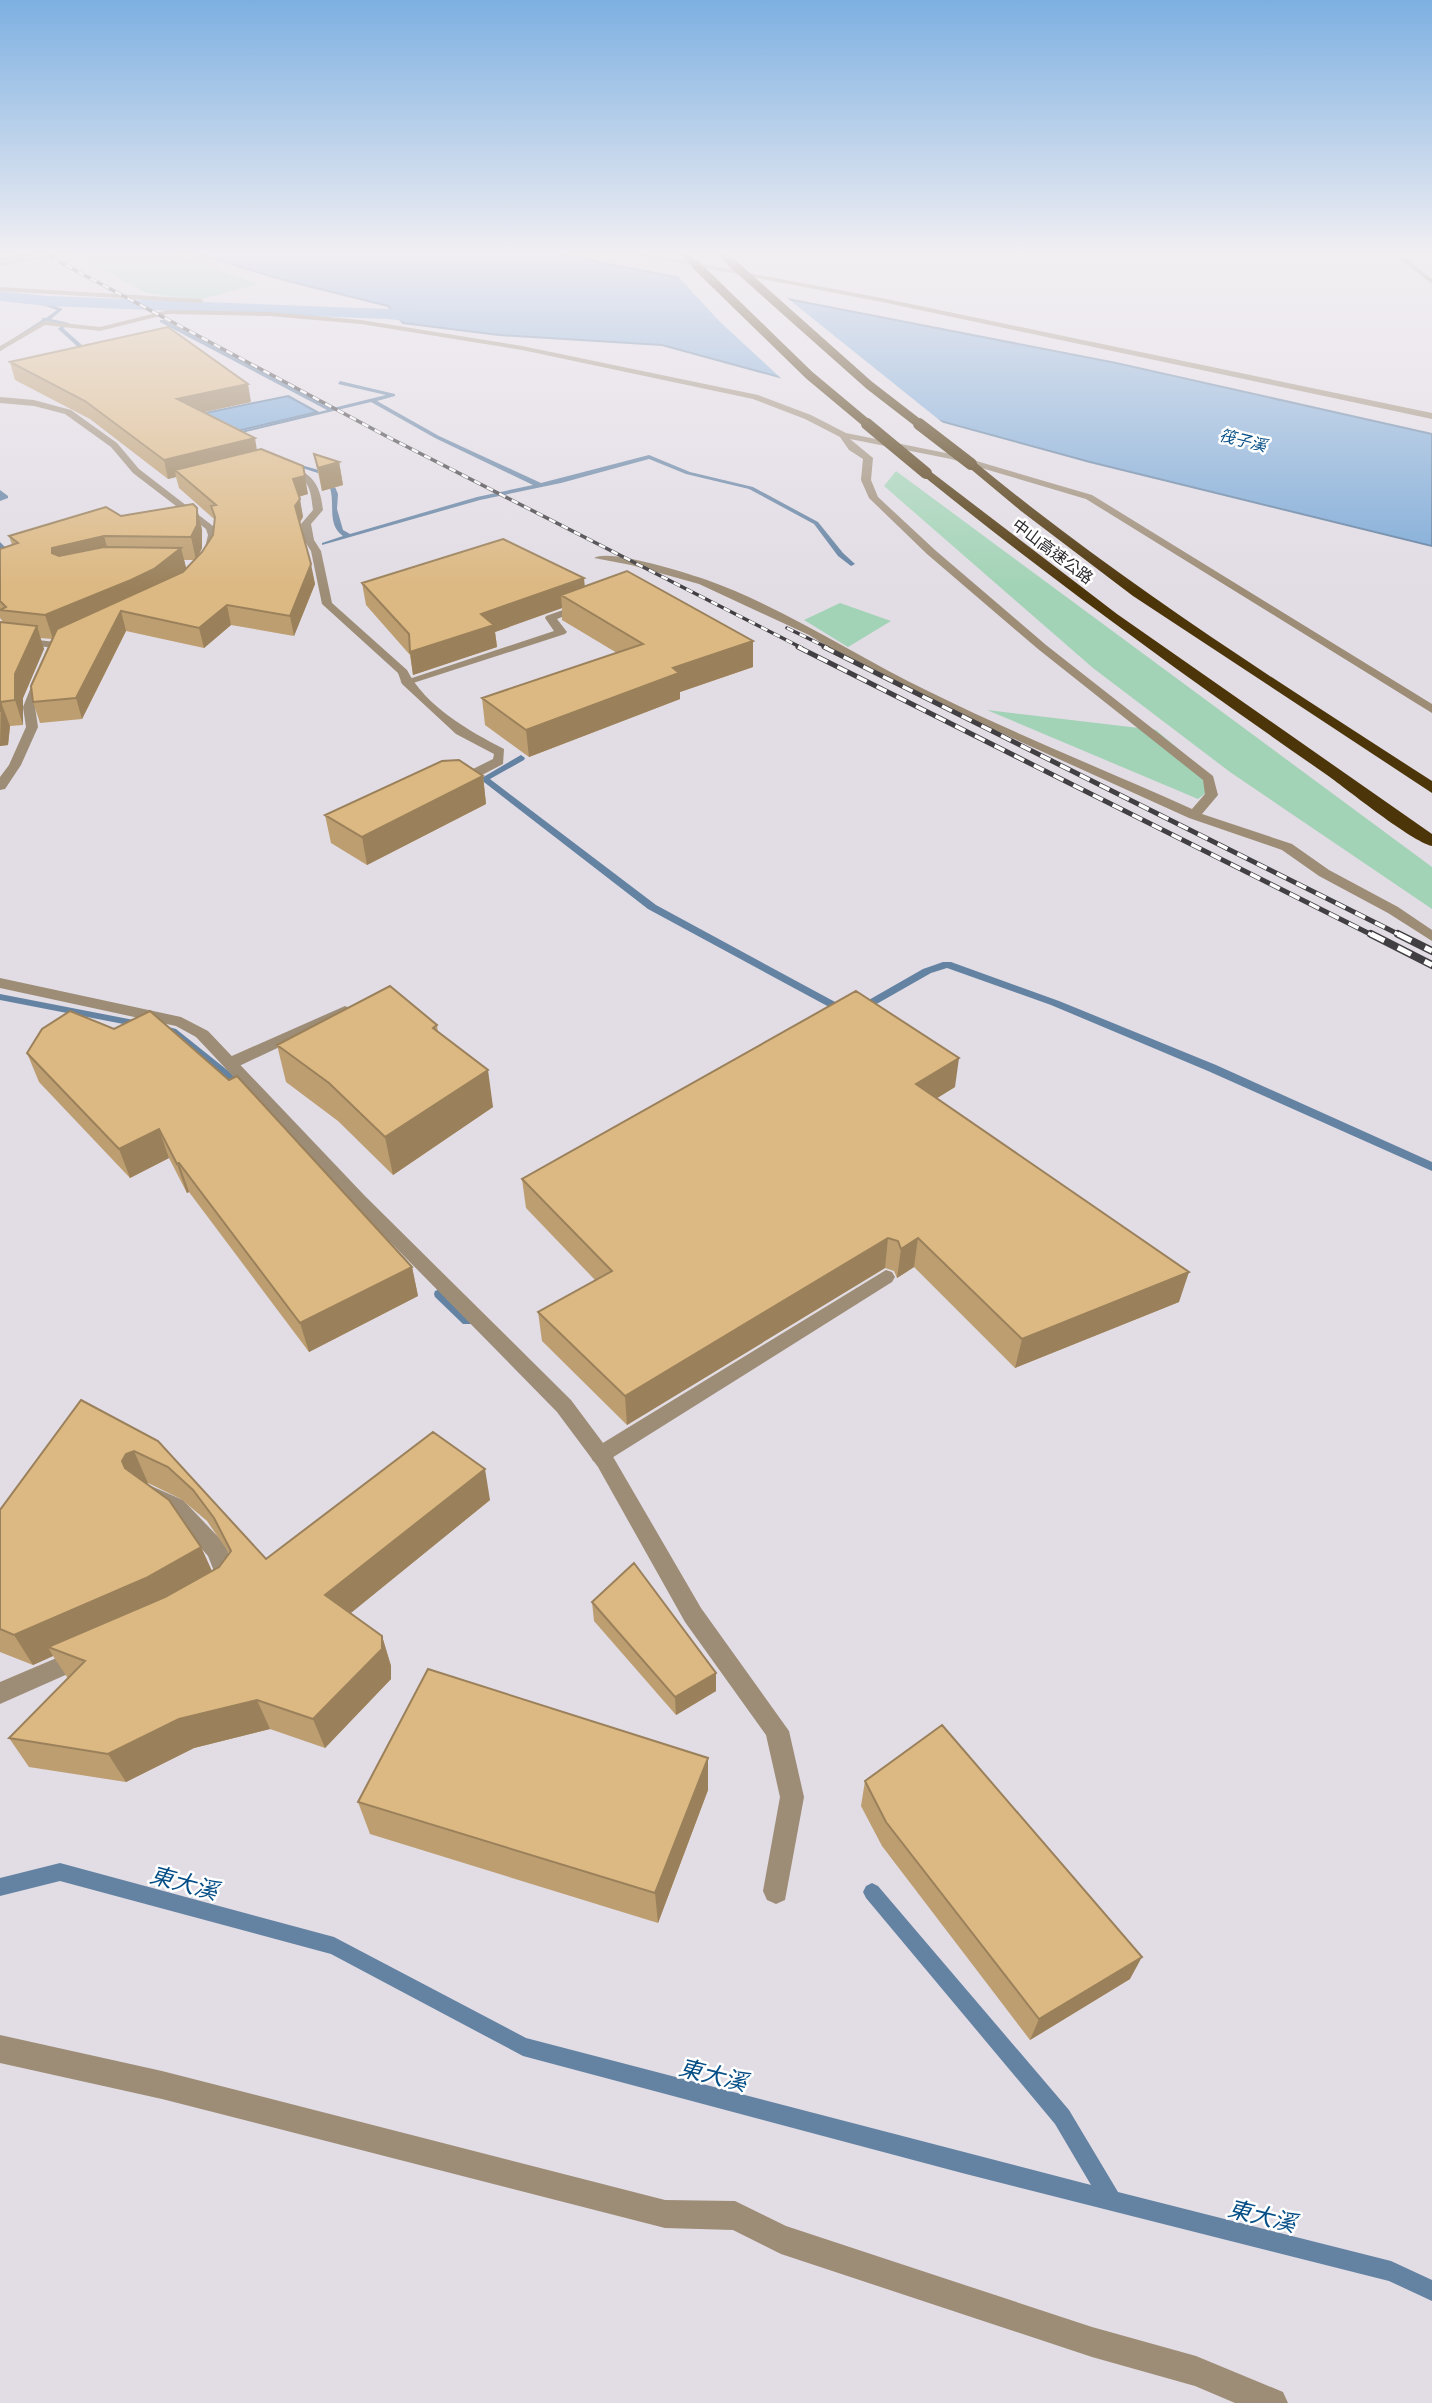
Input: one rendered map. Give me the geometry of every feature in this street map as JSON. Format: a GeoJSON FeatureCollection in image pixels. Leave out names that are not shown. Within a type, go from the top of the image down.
{"type":"FeatureCollection","features":[{"type":"Feature","properties":{"kind":"highway","name":"中山高速公路"},"geometry":{"type":"LineString","coordinates":[[798,364],[1013,544],[1223,697],[1432,841]]}},
{"type":"Feature","properties":{"kind":"highway","name":"中山高速公路"},"geometry":{"type":"LineString","coordinates":[[846,364],[971,464],[1030,515],[1201,637],[1432,788]]}},
{"type":"Feature","properties":{"kind":"street"},"geometry":{"type":"LineString","coordinates":[[605,364],[703,383],[755,397],[808,417],[843,435],[953,457],[1089,497],[1432,709]]}},
{"type":"Feature","properties":{"kind":"street"},"geometry":{"type":"LineString","coordinates":[[1186,364],[1432,416]]}},
{"type":"Feature","properties":{"kind":"street"},"geometry":{"type":"LineString","coordinates":[[0,400],[34,403],[68,412],[114,445],[156,488],[210,528],[213,536],[210,553],[202,566]]}},
{"type":"Feature","properties":{"kind":"street"},"geometry":{"type":"LineString","coordinates":[[843,435],[852,448],[868,458],[866,480],[874,498],[931,552],[1042,647],[1209,779],[1212,795],[1194,815]]}},
{"type":"Feature","properties":{"kind":"street"},"geometry":{"type":"LineString","coordinates":[[276,465],[309,476],[316,484],[318,510],[306,524],[306,534],[316,551],[327,604],[403,672],[406,682],[460,731],[499,752],[502,757],[491,766],[453,784]]}},
{"type":"Feature","properties":{"kind":"street"},"geometry":{"type":"LineString","coordinates":[[156,488],[168,485]]}},
{"type":"Feature","properties":{"kind":"street"},"geometry":{"type":"LineString","coordinates":[[599,558],[632,562],[703,582],[813,633],[855,659],[928,696],[1194,815],[1287,847],[1324,873],[1393,911],[1432,937]]}},
{"type":"Feature","properties":{"kind":"street"},"geometry":{"type":"LineString","coordinates":[[406,682],[561,632],[550,618],[598,601]]}},
{"type":"Feature","properties":{"kind":"street"},"geometry":{"type":"LineString","coordinates":[[50,657],[56,645],[67,637]]}},
{"type":"Feature","properties":{"kind":"street"},"geometry":{"type":"LineString","coordinates":[[0,639],[56,645]]}},
{"type":"Feature","properties":{"kind":"street"},"geometry":{"type":"LineString","coordinates":[[0,786],[15,765],[32,727],[29,707],[44,669]]}},
{"type":"Feature","properties":{"kind":"street"},"geometry":{"type":"LineString","coordinates":[[1,985],[181,1022],[202,1034],[359,1200],[564,1406],[600,1455],[693,1615],[777,1731],[792,1797],[776,1891]]}},
{"type":"Feature","properties":{"kind":"street"},"geometry":{"type":"LineString","coordinates":[[230,1063],[356,1005]]}},
{"type":"Feature","properties":{"kind":"street"},"geometry":{"type":"LineString","coordinates":[[600,1455],[886,1277]]}},
{"type":"Feature","properties":{"kind":"street"},"geometry":{"type":"LineString","coordinates":[[149,1494],[176,1506],[217,1551],[230,1581],[212,1594]]}},
{"type":"Feature","properties":{"kind":"street"},"geometry":{"type":"LineString","coordinates":[[0,1693],[97,1650]]}},
{"type":"Feature","properties":{"kind":"street"},"geometry":{"type":"LineString","coordinates":[[0,2049],[162,2085],[665,2214],[735,2216],[781,2239],[1092,2342],[1196,2371],[1272,2403]]}},
{"type":"Feature","properties":{"kind":"green space"},"geometry":{"type":"Polygon","coordinates":[[[896,471],[1432,867],[1432,909],[1230,772],[1093,668],[884,486],[896,471]]]}},
{"type":"Feature","properties":{"kind":"green space"},"geometry":{"type":"Polygon","coordinates":[[[840,603],[891,621],[848,647],[804,620],[840,603]]]}},
{"type":"Feature","properties":{"kind":"green space"},"geometry":{"type":"Polygon","coordinates":[[[987,710],[1156,730],[1207,773],[1211,789],[1198,799],[987,710]]]}},
{"type":"Feature","properties":{"kind":"water","name":"筏子溪"},"geometry":{"type":"Polygon","coordinates":[[[732,364],[1121,364],[1432,434],[1432,546],[1090,462],[732,364]]]}},
{"type":"Feature","properties":{"kind":"water"},"geometry":{"type":"Polygon","coordinates":[[[288,396],[317,412],[225,434],[186,417],[288,396]]]}},
{"type":"Feature","properties":{"kind":"pier"},"geometry":{"type":"Polygon","coordinates":[[[766,364],[870,364],[948,427],[785,382],[766,364]]]}},
{"type":"Feature","properties":{"kind":"building"},"geometry":{"type":"Polygon","coordinates":[[[14,364],[220,364],[248,384],[177,399],[255,438],[164,460],[85,401],[14,364]]]}},
{"type":"Feature","properties":{"kind":"building"},"geometry":{"type":"Polygon","coordinates":[[[261,449],[303,466],[305,476],[293,479],[300,499],[295,506],[311,564],[290,616],[227,605],[199,628],[121,611],[76,698],[33,702],[31,686],[57,629],[183,572],[202,552],[213,535],[215,517],[211,506],[216,505],[175,470],[261,449]]]}},
{"type":"Feature","properties":{"kind":"building"},"geometry":{"type":"Polygon","coordinates":[[[314,454],[339,462],[318,468],[314,454]]]}},
{"type":"Feature","properties":{"kind":"building"},"geometry":{"type":"Polygon","coordinates":[[[193,504],[197,508],[197,525],[191,537],[104,536],[52,548],[52,553],[59,556],[104,547],[181,548],[154,569],[45,615],[0,610],[6,607],[0,601],[0,549],[18,543],[9,536],[106,507],[121,516],[193,504]]]}},
{"type":"Feature","properties":{"kind":"building"},"geometry":{"type":"Polygon","coordinates":[[[503,539],[584,578],[481,614],[494,625],[410,652],[409,634],[362,583],[503,539]]]}},
{"type":"Feature","properties":{"kind":"building"},"geometry":{"type":"Polygon","coordinates":[[[627,571],[753,641],[673,668],[679,673],[526,730],[482,698],[643,644],[561,595],[627,571]]]}},
{"type":"Feature","properties":{"kind":"building"},"geometry":{"type":"Polygon","coordinates":[[[0,622],[37,626],[15,674],[15,700],[1,702],[0,712],[0,622]]]}},
{"type":"Feature","properties":{"kind":"building"},"geometry":{"type":"Polygon","coordinates":[[[459,760],[483,776],[362,837],[325,815],[442,761],[459,760]]]}},
{"type":"Feature","properties":{"kind":"building"},"geometry":{"type":"Polygon","coordinates":[[[390,986],[437,1025],[433,1028],[488,1070],[385,1137],[329,1083],[277,1045],[390,986]]]}},
{"type":"Feature","properties":{"kind":"building"},"geometry":{"type":"Polygon","coordinates":[[[856,991],[959,1058],[916,1084],[1189,1272],[1022,1339],[918,1238],[901,1249],[898,1241],[888,1238],[625,1396],[538,1312],[612,1271],[522,1179],[856,991]]]}},
{"type":"Feature","properties":{"kind":"building"},"geometry":{"type":"Polygon","coordinates":[[[70,1011],[114,1029],[150,1011],[229,1080],[237,1076],[412,1267],[300,1323],[179,1163],[177,1164],[159,1129],[119,1149],[27,1053],[42,1029],[70,1011]]]}},
{"type":"Feature","properties":{"kind":"building"},"geometry":{"type":"Polygon","coordinates":[[[81,1400],[158,1441],[266,1559],[433,1432],[485,1469],[325,1595],[382,1636],[382,1649],[313,1719],[257,1700],[179,1719],[108,1754],[9,1738],[85,1661],[48,1647],[165,1597],[219,1567],[231,1551],[214,1518],[193,1490],[168,1467],[134,1451],[126,1454],[122,1461],[125,1468],[169,1500],[201,1547],[146,1578],[14,1635],[0,1629],[0,1510],[81,1400]]]}},
{"type":"Feature","properties":{"kind":"building"},"geometry":{"type":"Polygon","coordinates":[[[634,1563],[716,1673],[675,1697],[592,1602],[634,1563]]]}},
{"type":"Feature","properties":{"kind":"building"},"geometry":{"type":"Polygon","coordinates":[[[428,1669],[708,1758],[655,1893],[358,1802],[428,1669]]]}},
{"type":"Feature","properties":{"kind":"building"},"geometry":{"type":"Polygon","coordinates":[[[942,1725],[1142,1957],[1039,2019],[886,1822],[865,1781],[942,1725]]]}},
{"type":"Feature","properties":{"kind":"waterway"},"geometry":{"type":"LineString","coordinates":[[244,364],[332,410]]}},
{"type":"Feature","properties":{"kind":"waterway"},"geometry":{"type":"LineString","coordinates":[[340,383],[393,395],[372,400]]}},
{"type":"Feature","properties":{"kind":"waterway"},"geometry":{"type":"LineString","coordinates":[[227,436],[372,400]]}},
{"type":"Feature","properties":{"kind":"waterway"},"geometry":{"type":"LineString","coordinates":[[372,400],[437,437],[539,485]]}},
{"type":"Feature","properties":{"kind":"waterway"},"geometry":{"type":"LineString","coordinates":[[324,544],[479,498],[561,481],[649,457],[688,473],[751,488],[816,523],[840,555],[851,564]]}},
{"type":"Feature","properties":{"kind":"waterway"},"geometry":{"type":"LineString","coordinates":[[289,462],[327,474],[335,494],[334,509],[340,531],[348,536]]}},
{"type":"Feature","properties":{"kind":"waterway"},"geometry":{"type":"LineString","coordinates":[[0,492],[6,497],[0,499]]}},
{"type":"Feature","properties":{"kind":"waterway"},"geometry":{"type":"LineString","coordinates":[[0,544],[7,553],[0,561]]}},
{"type":"Feature","properties":{"kind":"waterway"},"geometry":{"type":"LineString","coordinates":[[521,758],[484,779],[652,907],[835,1006],[862,1008],[927,971],[947,964],[1055,1003],[1212,1068],[1432,1167]]}},
{"type":"Feature","properties":{"kind":"waterway"},"geometry":{"type":"LineString","coordinates":[[0,997],[144,1025]]}},
{"type":"Feature","properties":{"kind":"waterway"},"geometry":{"type":"LineString","coordinates":[[165,1029],[172,1031],[242,1088]]}},
{"type":"Feature","properties":{"kind":"waterway"},"geometry":{"type":"LineString","coordinates":[[440,1294],[468,1320]]}},
{"type":"Feature","properties":{"kind":"waterway","name":"東大溪"},"geometry":{"type":"LineString","coordinates":[[0,1887],[60,1872],[334,1946],[523,2047],[962,2163],[1391,2271],[1432,2291]]}},
{"type":"Feature","properties":{"kind":"waterway"},"geometry":{"type":"LineString","coordinates":[[872,1892],[1062,2117],[1111,2200]]}},
{"type":"Feature","properties":{"kind":"railway"},"geometry":{"type":"LineString","coordinates":[[251,364],[386,436],[802,648]]}},
{"type":"Feature","properties":{"kind":"railway"},"geometry":{"type":"LineString","coordinates":[[787,628],[828,648]]}},
{"type":"Feature","properties":{"kind":"railway"},"geometry":{"type":"LineString","coordinates":[[798,647],[1374,936]]}},
{"type":"Feature","properties":{"kind":"railway"},"geometry":{"type":"LineString","coordinates":[[824,647],[1432,951]]}},
{"type":"Feature","properties":{"kind":"railway"},"geometry":{"type":"LineString","coordinates":[[1371,934],[1432,965]]}}]}
